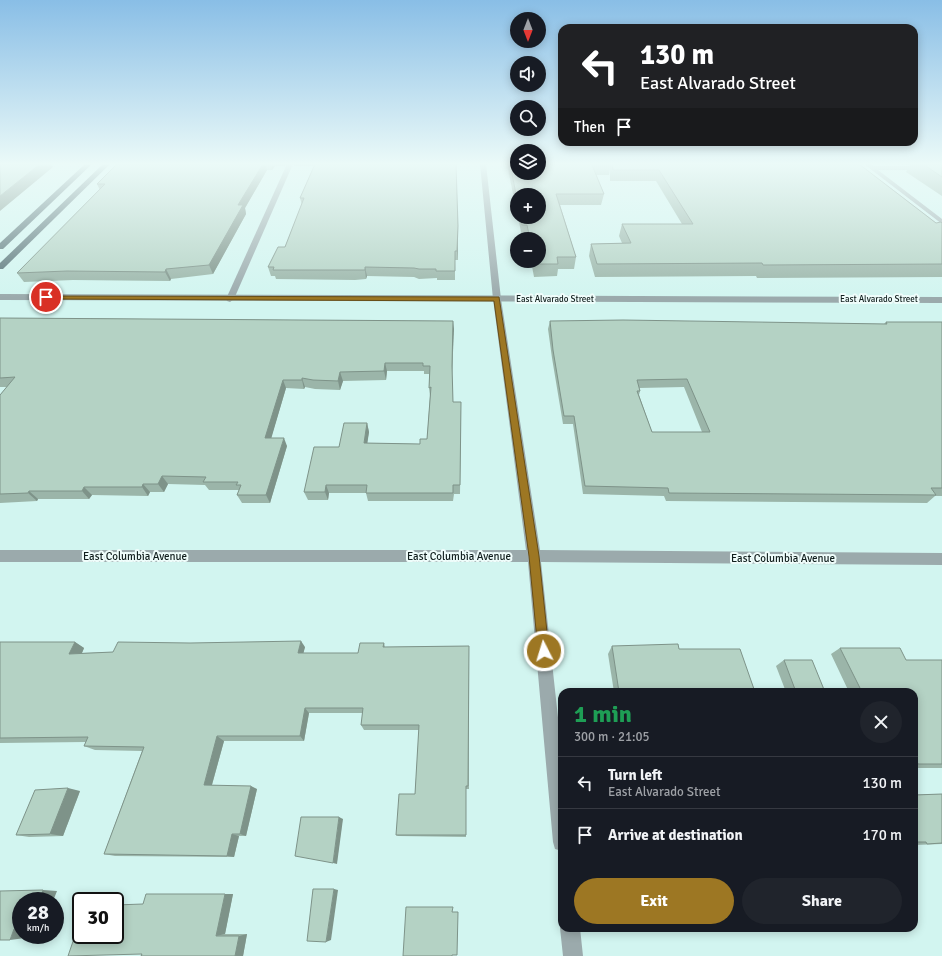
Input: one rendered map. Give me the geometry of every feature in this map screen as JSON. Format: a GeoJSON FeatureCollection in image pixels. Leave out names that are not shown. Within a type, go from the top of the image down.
{"type":"FeatureCollection","features":[{"type":"Feature","properties":{"kind":"main road"},"geometry":{"type":"LineString","coordinates":[[0,246],[41,209]]}},
{"type":"Feature","properties":{"kind":"main road"},"geometry":{"type":"LineString","coordinates":[[0,267],[61,209]]}},
{"type":"Feature","properties":{"kind":"street"},"geometry":{"type":"LineString","coordinates":[[230,299],[270,209]]}},
{"type":"Feature","properties":{"kind":"street"},"geometry":{"type":"LineString","coordinates":[[488,209],[497,299],[534,556],[558,801]]}},
{"type":"Feature","properties":{"kind":"street"},"geometry":{"type":"LineString","coordinates":[[925,209],[942,222]]}},
{"type":"Feature","properties":{"kind":"street","name":"East Alvarado Street"},"geometry":{"type":"LineString","coordinates":[[0,297],[230,299],[942,300]]}},
{"type":"Feature","properties":{"kind":"street","name":"East Columbia Avenue"},"geometry":{"type":"LineString","coordinates":[[0,556],[534,556],[942,559]]}},
{"type":"Feature","properties":{"kind":"street"},"geometry":{"type":"LineString","coordinates":[[570,932],[573,956]]}},
{"type":"Feature","properties":{"kind":"building"},"geometry":{"type":"Polygon","coordinates":[[[81,209],[241,209],[209,265],[166,269],[165,272],[67,271],[17,273],[81,209]]]}},
{"type":"Feature","properties":{"kind":"building"},"geometry":{"type":"Polygon","coordinates":[[[300,209],[457,209],[458,226],[457,251],[455,251],[455,271],[365,267],[365,270],[273,270],[274,267],[268,267],[278,247],[285,247],[300,209]]]}},
{"type":"Feature","properties":{"kind":"building"},"geometry":{"type":"Polygon","coordinates":[[[546,209],[561,209],[576,257],[557,257],[558,264],[546,264],[546,232],[528,232],[527,225],[522,225],[546,224],[546,209]]]}},
{"type":"Feature","properties":{"kind":"building"},"geometry":{"type":"Polygon","coordinates":[[[683,209],[917,209],[936,223],[942,223],[942,264],[597,264],[591,244],[631,243],[622,224],[693,224],[683,209]]]}},
{"type":"Feature","properties":{"kind":"building"},"geometry":{"type":"Polygon","coordinates":[[[0,318],[453,321],[453,402],[461,402],[460,485],[453,485],[453,493],[366,493],[367,485],[326,485],[325,492],[304,492],[314,447],[339,447],[344,423],[367,423],[364,443],[420,444],[420,439],[427,439],[431,387],[429,388],[430,366],[423,366],[423,363],[385,363],[384,371],[340,372],[338,381],[302,378],[302,380],[283,380],[265,438],[284,438],[266,495],[237,495],[241,485],[236,485],[238,482],[203,482],[206,477],[162,476],[158,484],[143,484],[142,487],[84,487],[82,491],[29,491],[28,493],[0,494],[0,395],[15,377],[0,378],[0,318]]]}},
{"type":"Feature","properties":{"kind":"building"},"geometry":{"type":"Polygon","coordinates":[[[623,320],[887,324],[886,322],[942,322],[942,488],[931,488],[936,495],[669,493],[668,488],[585,486],[574,416],[564,416],[553,350],[550,321],[623,320]],[[687,379],[637,380],[640,391],[637,391],[652,432],[710,432],[687,379]]]}},
{"type":"Feature","properties":{"kind":"building"},"geometry":{"type":"Polygon","coordinates":[[[301,641],[298,653],[358,653],[360,643],[384,643],[383,647],[469,646],[468,786],[466,786],[466,835],[396,835],[399,794],[415,794],[419,725],[361,725],[363,708],[305,708],[300,736],[217,736],[204,785],[251,786],[240,834],[232,834],[227,856],[104,854],[144,747],[84,746],[88,737],[0,738],[0,642],[75,642],[69,654],[113,652],[118,642],[190,643],[301,641]]]}},
{"type":"Feature","properties":{"kind":"building"},"geometry":{"type":"Polygon","coordinates":[[[678,644],[679,649],[740,649],[754,688],[618,688],[612,646],[678,644]]]}},
{"type":"Feature","properties":{"kind":"building"},"geometry":{"type":"Polygon","coordinates":[[[840,648],[900,648],[906,660],[942,660],[942,764],[918,764],[918,688],[860,688],[840,648]]]}},
{"type":"Feature","properties":{"kind":"building"},"geometry":{"type":"Polygon","coordinates":[[[784,660],[812,660],[823,688],[794,688],[784,660]]]}},
{"type":"Feature","properties":{"kind":"building"},"geometry":{"type":"Polygon","coordinates":[[[68,788],[50,834],[16,835],[35,790],[68,788]]]}},
{"type":"Feature","properties":{"kind":"building"},"geometry":{"type":"Polygon","coordinates":[[[942,794],[942,843],[927,844],[926,842],[918,842],[918,795],[942,794]]]}},
{"type":"Feature","properties":{"kind":"building"},"geometry":{"type":"Polygon","coordinates":[[[301,817],[339,817],[333,863],[295,856],[301,817]]]}},
{"type":"Feature","properties":{"kind":"building"},"geometry":{"type":"Polygon","coordinates":[[[313,889],[334,889],[326,942],[307,941],[313,889]]]}},
{"type":"Feature","properties":{"kind":"building"},"geometry":{"type":"Polygon","coordinates":[[[43,890],[42,892],[12,892],[12,934],[10,940],[0,940],[0,891],[43,890]]]}},
{"type":"Feature","properties":{"kind":"building"},"geometry":{"type":"Polygon","coordinates":[[[146,894],[225,894],[216,936],[239,936],[235,956],[141,956],[142,954],[68,956],[72,944],[124,944],[124,905],[143,904],[146,894]]]}},
{"type":"Feature","properties":{"kind":"building"},"geometry":{"type":"Polygon","coordinates":[[[406,907],[453,907],[452,912],[458,912],[457,955],[403,956],[406,907]]]}},
{"type":"Feature","properties":{"kind":"route"},"geometry":{"type":"LineString","coordinates":[[46,297],[497,299],[534,556],[544,651]]}}]}
